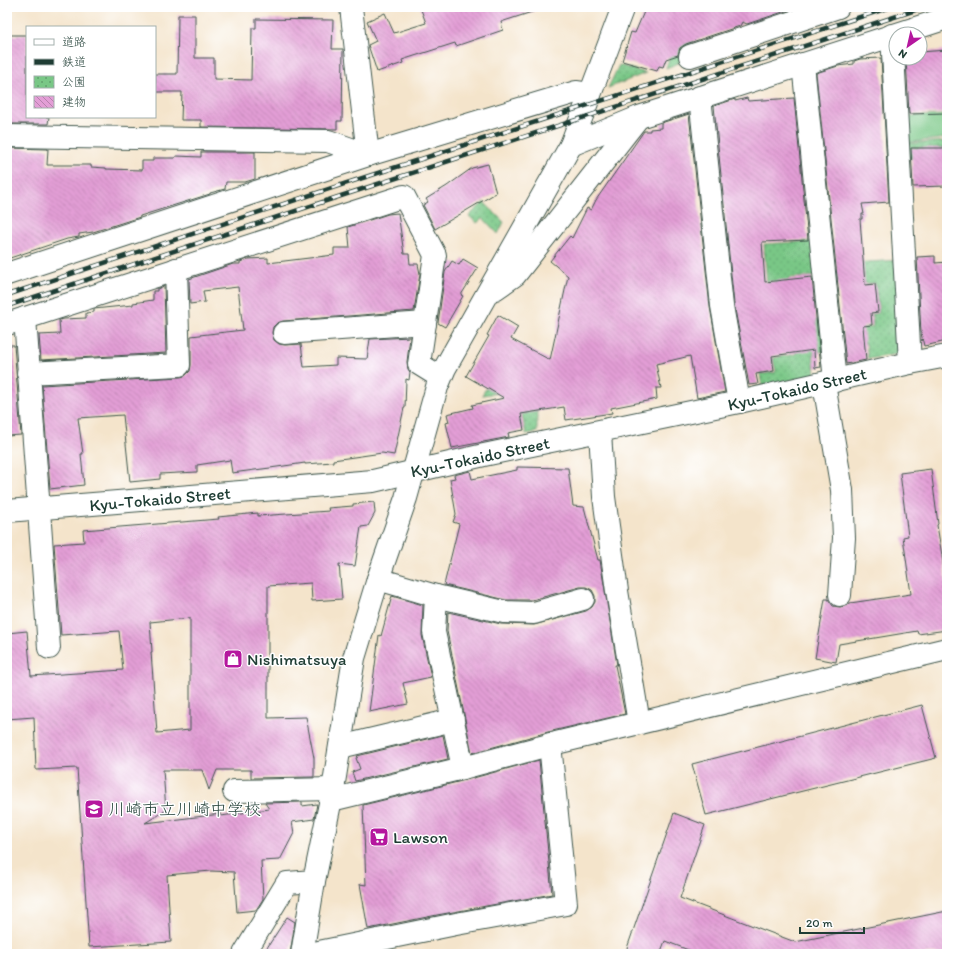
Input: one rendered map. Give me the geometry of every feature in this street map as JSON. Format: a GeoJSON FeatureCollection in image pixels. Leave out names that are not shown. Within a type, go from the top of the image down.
{"type":"FeatureCollection","features":[{"type":"Feature","properties":{"kind":"street"},"geometry":{"type":"LineString","coordinates":[[351,7],[368,155]]}},
{"type":"Feature","properties":{"kind":"street"},"geometry":{"type":"LineString","coordinates":[[302,954],[314,881],[332,795],[354,658],[414,471],[440,377],[570,146],[623,7]]}},
{"type":"Feature","properties":{"kind":"street"},"geometry":{"type":"LineString","coordinates":[[690,56],[838,7]]}},
{"type":"Feature","properties":{"kind":"street"},"geometry":{"type":"LineString","coordinates":[[921,26],[947,18]]}},
{"type":"Feature","properties":{"kind":"street"},"geometry":{"type":"LineString","coordinates":[[570,146],[639,118],[888,36]]}},
{"type":"Feature","properties":{"kind":"street"},"geometry":{"type":"LineString","coordinates":[[803,64],[830,382],[842,490],[844,538],[840,595]]}},
{"type":"Feature","properties":{"kind":"street"},"geometry":{"type":"LineString","coordinates":[[894,66],[910,363]]}},
{"type":"Feature","properties":{"kind":"street"},"geometry":{"type":"LineString","coordinates":[[7,274],[368,155],[576,92],[590,94]]}},
{"type":"Feature","properties":{"kind":"street"},"geometry":{"type":"LineString","coordinates":[[700,97],[722,306],[739,402]]}},
{"type":"Feature","properties":{"kind":"street"},"geometry":{"type":"LineString","coordinates":[[488,293],[515,274],[639,118]]}},
{"type":"Feature","properties":{"kind":"street"},"geometry":{"type":"LineString","coordinates":[[7,136],[328,141],[368,155]]}},
{"type":"Feature","properties":{"kind":"street"},"geometry":{"type":"LineString","coordinates":[[49,648],[28,373],[16,321],[404,196],[435,255],[419,364],[440,377]]}},
{"type":"Feature","properties":{"kind":"street"},"geometry":{"type":"LineString","coordinates":[[28,373],[179,365],[176,269]]}},
{"type":"Feature","properties":{"kind":"street"},"geometry":{"type":"LineString","coordinates":[[284,333],[425,322]]}},
{"type":"Feature","properties":{"kind":"street","name":"Kyu-Tokaido Street"},"geometry":{"type":"LineString","coordinates":[[7,512],[373,481],[484,455],[600,432],[947,356]]}},
{"type":"Feature","properties":{"kind":"street"},"geometry":{"type":"LineString","coordinates":[[600,432],[604,497],[617,591],[639,723]]}},
{"type":"Feature","properties":{"kind":"street"},"geometry":{"type":"LineString","coordinates":[[378,580],[436,596],[504,612],[534,613],[583,599]]}},
{"type":"Feature","properties":{"kind":"street"},"geometry":{"type":"LineString","coordinates":[[436,596],[434,632],[463,768]]}},
{"type":"Feature","properties":{"kind":"street"},"geometry":{"type":"LineString","coordinates":[[234,791],[332,795],[463,768],[550,744],[947,649]]}},
{"type":"Feature","properties":{"kind":"street"},"geometry":{"type":"LineString","coordinates":[[340,747],[453,720]]}},
{"type":"Feature","properties":{"kind":"street"},"geometry":{"type":"LineString","coordinates":[[309,954],[456,924],[566,904],[550,744]]}},
{"type":"Feature","properties":{"kind":"street"},"geometry":{"type":"LineString","coordinates":[[244,954],[287,883],[314,881]]}},
{"type":"Feature","properties":{"kind":"green space"},"geometry":{"type":"Polygon","coordinates":[[[695,37],[684,61],[666,68],[670,56],[667,54],[695,37]]]}},
{"type":"Feature","properties":{"kind":"green space"},"geometry":{"type":"Polygon","coordinates":[[[619,65],[646,73],[608,88],[619,65]]]}},
{"type":"Feature","properties":{"kind":"green space"},"geometry":{"type":"Polygon","coordinates":[[[947,115],[947,138],[904,143],[905,116],[947,115]]]}},
{"type":"Feature","properties":{"kind":"green space"},"geometry":{"type":"Polygon","coordinates":[[[947,141],[947,148],[912,148],[912,158],[907,158],[903,144],[947,141]]]}},
{"type":"Feature","properties":{"kind":"green space"},"geometry":{"type":"Polygon","coordinates":[[[484,202],[504,222],[498,234],[483,218],[477,223],[469,216],[484,202]]]}},
{"type":"Feature","properties":{"kind":"green space"},"geometry":{"type":"Polygon","coordinates":[[[815,241],[818,276],[789,278],[790,297],[768,298],[764,244],[815,241]]]}},
{"type":"Feature","properties":{"kind":"green space"},"geometry":{"type":"Polygon","coordinates":[[[899,260],[904,353],[868,359],[866,343],[858,344],[856,328],[873,327],[872,314],[879,313],[875,283],[847,285],[846,280],[833,281],[832,274],[840,273],[839,264],[899,260]]]}},
{"type":"Feature","properties":{"kind":"green space"},"geometry":{"type":"Polygon","coordinates":[[[824,319],[828,351],[813,353],[815,375],[762,387],[760,374],[776,372],[773,358],[796,354],[795,348],[804,322],[824,319]]]}},
{"type":"Feature","properties":{"kind":"green space"},"geometry":{"type":"Polygon","coordinates":[[[497,370],[537,389],[537,432],[526,434],[522,414],[513,391],[482,395],[497,370]]]}},
{"type":"Feature","properties":{"kind":"building"},"geometry":{"type":"Polygon","coordinates":[[[420,7],[535,7],[535,11],[501,22],[503,30],[456,46],[455,43],[402,60],[403,63],[377,72],[368,45],[376,41],[367,21],[385,13],[394,33],[426,23],[420,7]]]}},
{"type":"Feature","properties":{"kind":"building"},"geometry":{"type":"Polygon","coordinates":[[[646,7],[798,7],[747,24],[742,22],[740,26],[686,44],[680,48],[678,55],[666,59],[663,67],[659,66],[657,71],[622,61],[631,32],[635,33],[646,7]]]}},
{"type":"Feature","properties":{"kind":"building"},"geometry":{"type":"Polygon","coordinates":[[[178,15],[195,15],[195,58],[214,58],[214,79],[251,80],[252,28],[256,28],[256,19],[333,20],[332,49],[343,49],[342,121],[337,121],[337,129],[201,127],[201,120],[181,120],[182,92],[156,92],[156,74],[177,74],[178,15]]]}},
{"type":"Feature","properties":{"kind":"building"},"geometry":{"type":"Polygon","coordinates":[[[7,35],[26,35],[26,118],[49,118],[48,124],[7,124],[7,35]]]}},
{"type":"Feature","properties":{"kind":"building"},"geometry":{"type":"Polygon","coordinates":[[[947,50],[947,113],[909,114],[906,66],[928,66],[928,51],[947,50]]]}},
{"type":"Feature","properties":{"kind":"building"},"geometry":{"type":"Polygon","coordinates":[[[881,58],[889,202],[862,204],[864,214],[862,214],[862,219],[860,219],[865,285],[875,284],[878,312],[871,313],[872,325],[863,326],[866,360],[846,364],[816,73],[838,66],[854,64],[854,61],[860,59],[881,58]]]}},
{"type":"Feature","properties":{"kind":"building"},"geometry":{"type":"Polygon","coordinates":[[[747,98],[748,101],[794,98],[808,240],[762,242],[765,282],[812,277],[821,367],[815,368],[814,350],[772,356],[774,371],[756,374],[758,384],[749,385],[734,304],[714,106],[735,99],[735,101],[747,98]]]}},
{"type":"Feature","properties":{"kind":"building"},"geometry":{"type":"Polygon","coordinates":[[[689,114],[710,307],[725,392],[697,398],[690,356],[656,364],[661,388],[656,388],[657,399],[611,408],[612,413],[566,420],[564,407],[521,414],[524,430],[508,433],[509,437],[452,448],[446,423],[449,422],[447,414],[473,408],[472,405],[504,398],[466,376],[489,336],[487,335],[498,315],[518,327],[511,339],[550,360],[568,276],[550,261],[570,236],[572,238],[587,208],[591,210],[596,200],[644,131],[661,128],[661,123],[689,114]]]}},
{"type":"Feature","properties":{"kind":"building"},"geometry":{"type":"Polygon","coordinates":[[[7,148],[48,149],[47,165],[91,165],[91,167],[106,169],[142,170],[142,161],[153,161],[153,158],[175,158],[176,156],[201,157],[201,152],[255,152],[255,179],[245,182],[226,182],[225,189],[93,232],[79,234],[79,237],[67,239],[7,259],[7,148]]]}},
{"type":"Feature","properties":{"kind":"building"},"geometry":{"type":"Polygon","coordinates":[[[911,148],[947,148],[947,186],[913,187],[911,148]]]}},
{"type":"Feature","properties":{"kind":"building"},"geometry":{"type":"Polygon","coordinates":[[[488,164],[496,193],[435,229],[423,205],[428,202],[426,199],[472,168],[488,164]]]}},
{"type":"Feature","properties":{"kind":"building"},"geometry":{"type":"Polygon","coordinates":[[[398,213],[404,254],[409,254],[410,264],[418,264],[420,274],[414,311],[283,321],[277,323],[273,327],[272,333],[274,340],[279,344],[301,344],[304,367],[336,365],[336,358],[367,359],[370,339],[410,337],[407,362],[410,372],[409,380],[406,379],[405,408],[394,455],[382,453],[333,460],[333,462],[305,463],[232,473],[230,460],[197,465],[197,472],[160,474],[160,479],[130,482],[123,415],[78,418],[83,454],[81,454],[84,485],[50,489],[42,385],[185,376],[190,371],[191,365],[191,336],[243,330],[238,287],[203,291],[205,302],[190,304],[189,279],[233,264],[240,264],[240,262],[248,259],[268,258],[268,263],[334,255],[334,248],[350,248],[348,227],[388,214],[398,213]]]}},
{"type":"Feature","properties":{"kind":"building"},"geometry":{"type":"Polygon","coordinates":[[[935,256],[935,263],[947,262],[947,341],[924,346],[921,333],[917,257],[935,256]]]}},
{"type":"Feature","properties":{"kind":"building"},"geometry":{"type":"Polygon","coordinates":[[[463,259],[478,268],[461,295],[463,296],[445,327],[438,323],[445,272],[452,261],[459,265],[463,259]]]}},
{"type":"Feature","properties":{"kind":"building"},"geometry":{"type":"Polygon","coordinates":[[[164,286],[166,353],[41,360],[39,335],[60,334],[59,320],[86,318],[86,313],[94,312],[94,309],[133,305],[133,303],[153,300],[153,291],[157,291],[157,289],[164,286]]]}},
{"type":"Feature","properties":{"kind":"building"},"geometry":{"type":"Polygon","coordinates":[[[7,345],[14,345],[21,435],[7,436],[7,345]]]}},
{"type":"Feature","properties":{"kind":"building"},"geometry":{"type":"Polygon","coordinates":[[[517,467],[568,468],[573,506],[584,507],[598,560],[600,560],[617,665],[615,665],[625,714],[548,732],[472,753],[447,631],[448,612],[501,624],[534,625],[586,611],[592,607],[595,602],[595,596],[592,590],[586,587],[580,587],[532,600],[506,600],[444,585],[459,524],[453,522],[456,514],[450,479],[455,478],[454,475],[470,471],[472,479],[517,470],[517,467]]]}},
{"type":"Feature","properties":{"kind":"building"},"geometry":{"type":"Polygon","coordinates":[[[931,469],[937,525],[947,587],[947,630],[918,634],[917,631],[839,644],[836,662],[815,658],[825,599],[828,599],[833,606],[840,607],[850,603],[911,594],[903,537],[908,536],[900,473],[931,469]]]}},
{"type":"Feature","properties":{"kind":"building"},"geometry":{"type":"Polygon","coordinates":[[[374,502],[375,513],[368,526],[361,527],[355,566],[339,564],[342,599],[312,601],[311,583],[268,586],[268,718],[306,717],[314,758],[314,777],[251,778],[251,770],[217,770],[209,790],[202,770],[163,770],[166,810],[145,823],[221,814],[221,816],[269,809],[265,803],[302,802],[302,806],[317,804],[314,819],[292,822],[294,833],[280,860],[261,861],[263,899],[256,910],[237,912],[234,872],[211,871],[167,875],[171,942],[89,947],[77,768],[36,770],[34,717],[7,719],[7,633],[27,631],[31,676],[123,670],[119,631],[61,635],[54,544],[84,542],[83,530],[219,519],[218,517],[258,513],[258,516],[329,511],[328,508],[353,506],[353,504],[374,502]],[[190,618],[150,622],[157,733],[190,730],[190,618]]]}},
{"type":"Feature","properties":{"kind":"building"},"geometry":{"type":"Polygon","coordinates":[[[392,596],[423,605],[422,635],[431,677],[403,683],[408,704],[369,712],[379,635],[381,636],[392,596]]]}},
{"type":"Feature","properties":{"kind":"building"},"geometry":{"type":"Polygon","coordinates":[[[922,705],[936,758],[706,815],[692,764],[922,705]]]}},
{"type":"Feature","properties":{"kind":"building"},"geometry":{"type":"Polygon","coordinates":[[[443,735],[448,759],[355,781],[352,772],[360,769],[356,758],[358,757],[357,756],[443,735]]]}},
{"type":"Feature","properties":{"kind":"building"},"geometry":{"type":"Polygon","coordinates":[[[539,760],[552,894],[368,929],[360,884],[366,885],[363,805],[466,780],[539,760]]]}},
{"type":"Feature","properties":{"kind":"building"},"geometry":{"type":"Polygon","coordinates":[[[674,813],[705,825],[680,898],[795,942],[947,911],[947,954],[699,954],[665,941],[660,954],[625,954],[674,813]]]}},
{"type":"Feature","properties":{"kind":"building"},"geometry":{"type":"Polygon","coordinates":[[[287,917],[295,922],[290,954],[263,954],[287,917]]]}},
{"type":"Feature","properties":{"kind":"railway"},"geometry":{"type":"LineString","coordinates":[[7,295],[891,7]]}},
{"type":"Feature","properties":{"kind":"railway"},"geometry":{"type":"LineString","coordinates":[[7,306],[925,7]]}},
{"type":"Feature","properties":{"kind":"place","name":"Nishimatsuya"},"geometry":{"type":"Point","coordinates":[233,659]}},
{"type":"Feature","properties":{"kind":"place","name":"川崎市立川崎中学校"},"geometry":{"type":"Point","coordinates":[94,809]}},
{"type":"Feature","properties":{"kind":"place","name":"Lawson"},"geometry":{"type":"Point","coordinates":[379,837]}}]}
